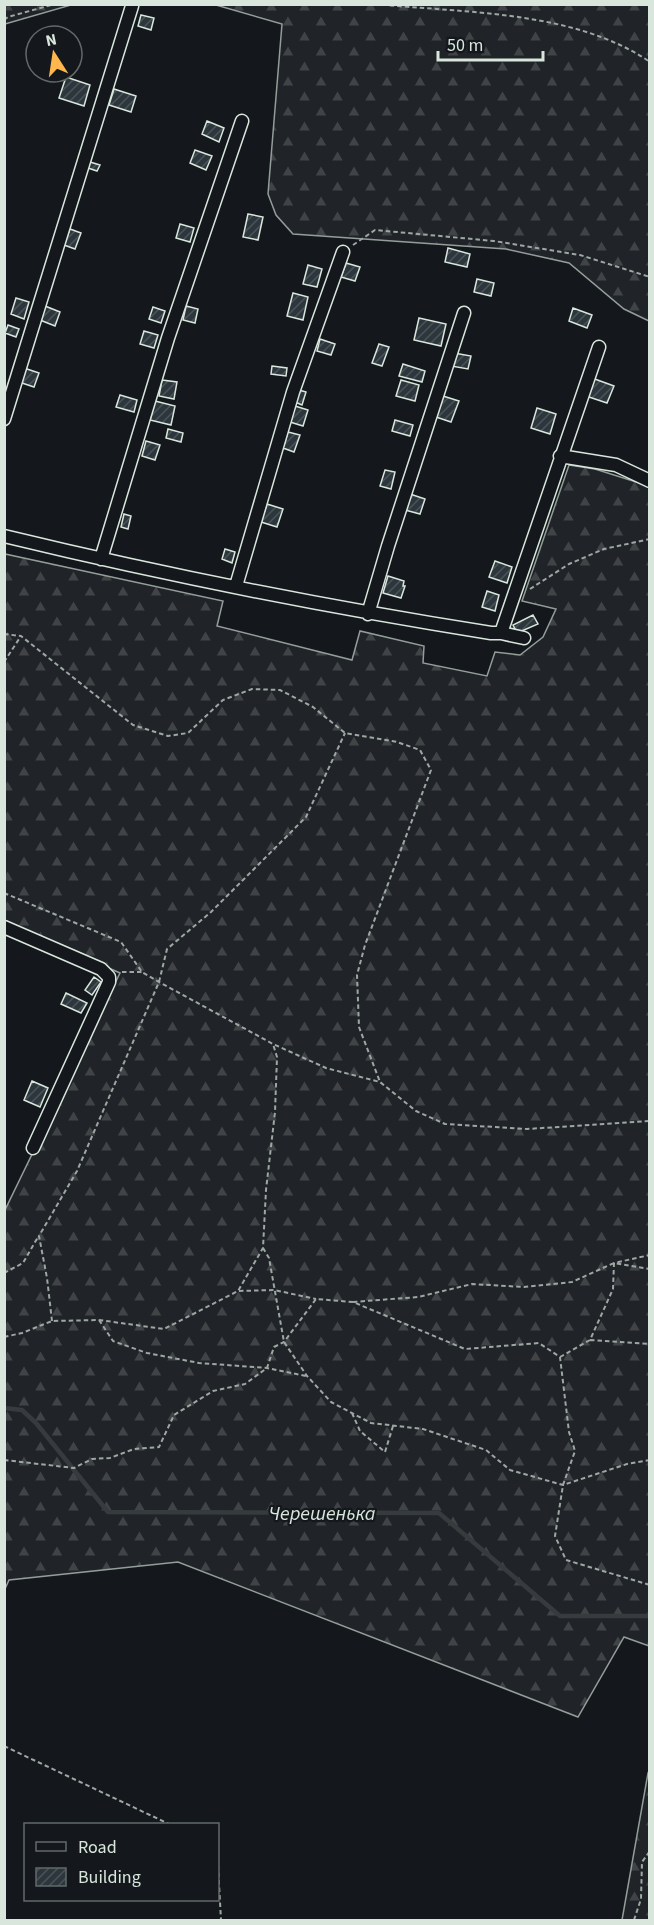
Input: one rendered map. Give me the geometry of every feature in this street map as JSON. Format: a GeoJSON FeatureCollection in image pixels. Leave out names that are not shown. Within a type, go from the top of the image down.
{"type":"FeatureCollection","features":[{"type":"Feature","properties":{"kind":"street"},"geometry":{"type":"LineString","coordinates":[[4,419],[132,6]]}},
{"type":"Feature","properties":{"kind":"street"},"geometry":{"type":"LineString","coordinates":[[101,559],[168,338],[242,121]]}},
{"type":"Feature","properties":{"kind":"street"},"geometry":{"type":"LineString","coordinates":[[236,586],[293,392],[343,252]]}},
{"type":"Feature","properties":{"kind":"street"},"geometry":{"type":"LineString","coordinates":[[368,614],[464,313]]}},
{"type":"Feature","properties":{"kind":"street"},"geometry":{"type":"LineString","coordinates":[[501,633],[598,347]]}},
{"type":"Feature","properties":{"kind":"street"},"geometry":{"type":"LineString","coordinates":[[560,456],[616,465],[650,481]]}},
{"type":"Feature","properties":{"kind":"street"},"geometry":{"type":"LineString","coordinates":[[4,536],[101,559],[368,614],[524,638]]}},
{"type":"Feature","properties":{"kind":"street"},"geometry":{"type":"LineString","coordinates":[[4,927],[107,972],[109,982],[33,1148]]}},
{"type":"Feature","properties":{"kind":"path"},"geometry":{"type":"LineString","coordinates":[[4,20],[55,4]]}},
{"type":"Feature","properties":{"kind":"path"},"geometry":{"type":"LineString","coordinates":[[375,4],[532,19],[603,36],[650,62]]}},
{"type":"Feature","properties":{"kind":"path"},"geometry":{"type":"LineString","coordinates":[[343,252],[375,230],[494,241],[580,255],[650,277]]}},
{"type":"Feature","properties":{"kind":"path"},"geometry":{"type":"LineString","coordinates":[[509,605],[538,583],[569,564],[604,549],[650,539]]}},
{"type":"Feature","properties":{"kind":"path"},"geometry":{"type":"LineString","coordinates":[[4,634],[21,636],[133,725],[168,736],[188,733],[223,700],[252,689],[280,690],[314,706],[345,733],[397,742],[420,750],[431,770],[365,945],[357,975],[360,1027],[381,1082]]}},
{"type":"Feature","properties":{"kind":"path"},"geometry":{"type":"LineString","coordinates":[[4,662],[21,636]]}},
{"type":"Feature","properties":{"kind":"path"},"geometry":{"type":"LineString","coordinates":[[4,1273],[22,1263],[77,1171],[159,982],[167,949],[211,912],[306,817],[345,733]]}},
{"type":"Feature","properties":{"kind":"path"},"geometry":{"type":"LineString","coordinates":[[4,892],[121,942],[142,972],[159,982],[273,1044],[326,1068],[381,1082],[416,1111],[445,1124],[527,1129],[650,1121]]}},
{"type":"Feature","properties":{"kind":"path"},"geometry":{"type":"LineString","coordinates":[[107,972],[142,972]]}},
{"type":"Feature","properties":{"kind":"path"},"geometry":{"type":"LineString","coordinates":[[238,1291],[263,1248],[266,1190],[275,1112],[277,1057],[273,1044]]}},
{"type":"Feature","properties":{"kind":"path"},"geometry":{"type":"LineString","coordinates":[[39,1236],[52,1321]]}},
{"type":"Feature","properties":{"kind":"path"},"geometry":{"type":"LineString","coordinates":[[263,1248],[269,1257],[284,1342],[307,1376],[331,1402],[371,1423],[423,1430],[486,1450],[510,1470],[563,1485],[627,1464],[650,1460]]}},
{"type":"Feature","properties":{"kind":"path"},"geometry":{"type":"LineString","coordinates":[[4,1337],[22,1333],[52,1321],[99,1320],[164,1329],[238,1291],[274,1290],[316,1299],[352,1302],[418,1297],[472,1284],[524,1287],[572,1282],[614,1263],[650,1255]]}},
{"type":"Feature","properties":{"kind":"path"},"geometry":{"type":"LineString","coordinates":[[614,1263],[650,1269]]}},
{"type":"Feature","properties":{"kind":"path"},"geometry":{"type":"LineString","coordinates":[[590,1340],[613,1289],[614,1263]]}},
{"type":"Feature","properties":{"kind":"path"},"geometry":{"type":"LineString","coordinates":[[4,1460],[73,1468],[92,1459],[110,1458],[134,1449],[159,1447],[174,1415],[213,1391],[245,1384],[267,1368],[274,1347],[284,1342],[316,1299]]}},
{"type":"Feature","properties":{"kind":"path"},"geometry":{"type":"LineString","coordinates":[[352,1302],[465,1349],[539,1343],[560,1357],[569,1432],[575,1451],[563,1485],[555,1536],[566,1560],[650,1585]]}},
{"type":"Feature","properties":{"kind":"path"},"geometry":{"type":"LineString","coordinates":[[99,1320],[113,1341],[147,1353],[199,1363],[267,1368],[307,1376]]}},
{"type":"Feature","properties":{"kind":"path"},"geometry":{"type":"LineString","coordinates":[[560,1357],[590,1340],[650,1344]]}},
{"type":"Feature","properties":{"kind":"path"},"geometry":{"type":"LineString","coordinates":[[352,1413],[360,1431],[385,1452],[393,1426]]}},
{"type":"Feature","properties":{"kind":"path"},"geometry":{"type":"LineString","coordinates":[[4,1746],[167,1823]]}},
{"type":"Feature","properties":{"kind":"path"},"geometry":{"type":"LineString","coordinates":[[634,1920],[640,1899],[642,1862],[650,1851]]}},
{"type":"Feature","properties":{"kind":"path"},"geometry":{"type":"LineString","coordinates":[[219,1883],[221,1920]]}},
{"type":"Feature","properties":{"kind":"green space"},"geometry":{"type":"Polygon","coordinates":[[[5,4],[71,4],[71,5],[5,24],[5,4]]]}},
{"type":"Feature","properties":{"kind":"green space"},"geometry":{"type":"Polygon","coordinates":[[[216,5],[649,5],[649,321],[624,309],[569,263],[506,249],[293,234],[276,215],[268,194],[282,24],[216,5]]]}},
{"type":"Feature","properties":{"kind":"green space"},"geometry":{"type":"Polygon","coordinates":[[[569,465],[595,469],[649,486],[649,1646],[624,1637],[578,1717],[178,1562],[9,1580],[5,1589],[5,1210],[120,973],[5,923],[5,554],[223,601],[217,626],[352,660],[360,631],[424,646],[423,663],[487,676],[495,652],[520,655],[543,637],[556,609],[522,601],[569,465]]]}},
{"type":"Feature","properties":{"kind":"green space"},"geometry":{"type":"Polygon","coordinates":[[[649,1771],[649,1920],[622,1920],[648,1773],[649,1771]]]}},
{"type":"Feature","properties":{"kind":"building"},"geometry":{"type":"Polygon","coordinates":[[[141,15],[154,18],[151,30],[138,26],[141,15]]]}},
{"type":"Feature","properties":{"kind":"building"},"geometry":{"type":"Polygon","coordinates":[[[64,84],[90,85],[84,106],[59,98],[64,84]]]}},
{"type":"Feature","properties":{"kind":"building"},"geometry":{"type":"Polygon","coordinates":[[[114,89],[136,96],[131,112],[109,105],[114,89]]]}},
{"type":"Feature","properties":{"kind":"building"},"geometry":{"type":"Polygon","coordinates":[[[207,121],[224,128],[219,142],[202,134],[207,121]]]}},
{"type":"Feature","properties":{"kind":"building"},"geometry":{"type":"Polygon","coordinates":[[[195,150],[212,156],[206,170],[190,163],[195,150]]]}},
{"type":"Feature","properties":{"kind":"building"},"geometry":{"type":"Polygon","coordinates":[[[90,162],[100,165],[97,171],[88,168],[90,162]]]}},
{"type":"Feature","properties":{"kind":"building"},"geometry":{"type":"Polygon","coordinates":[[[248,214],[263,217],[258,240],[243,237],[248,214]]]}},
{"type":"Feature","properties":{"kind":"building"},"geometry":{"type":"Polygon","coordinates":[[[180,224],[194,228],[190,242],[176,238],[180,224]]]}},
{"type":"Feature","properties":{"kind":"building"},"geometry":{"type":"Polygon","coordinates":[[[70,229],[81,233],[75,249],[64,245],[70,229]]]}},
{"type":"Feature","properties":{"kind":"building"},"geometry":{"type":"Polygon","coordinates":[[[448,248],[470,254],[467,267],[445,262],[448,248]]]}},
{"type":"Feature","properties":{"kind":"building"},"geometry":{"type":"Polygon","coordinates":[[[346,263],[360,267],[355,281],[341,277],[346,263]]]}},
{"type":"Feature","properties":{"kind":"building"},"geometry":{"type":"Polygon","coordinates":[[[308,265],[322,269],[317,287],[303,284],[308,265]]]}},
{"type":"Feature","properties":{"kind":"building"},"geometry":{"type":"Polygon","coordinates":[[[477,279],[494,283],[491,296],[474,292],[477,279]]]}},
{"type":"Feature","properties":{"kind":"building"},"geometry":{"type":"Polygon","coordinates":[[[293,293],[308,297],[303,320],[287,316],[293,293]]]}},
{"type":"Feature","properties":{"kind":"building"},"geometry":{"type":"Polygon","coordinates":[[[16,298],[29,302],[24,319],[11,314],[16,298]]]}},
{"type":"Feature","properties":{"kind":"building"},"geometry":{"type":"Polygon","coordinates":[[[45,306],[60,312],[55,326],[40,320],[45,306]]]}},
{"type":"Feature","properties":{"kind":"building"},"geometry":{"type":"Polygon","coordinates":[[[186,306],[198,309],[195,323],[183,320],[186,306]]]}},
{"type":"Feature","properties":{"kind":"building"},"geometry":{"type":"Polygon","coordinates":[[[153,307],[165,311],[161,323],[149,319],[153,307]]]}},
{"type":"Feature","properties":{"kind":"building"},"geometry":{"type":"Polygon","coordinates":[[[573,308],[592,315],[587,328],[569,321],[573,308]]]}},
{"type":"Feature","properties":{"kind":"building"},"geometry":{"type":"Polygon","coordinates":[[[419,318],[446,324],[441,346],[414,340],[419,318]]]}},
{"type":"Feature","properties":{"kind":"building"},"geometry":{"type":"Polygon","coordinates":[[[8,325],[19,329],[16,337],[5,333],[8,325]]]}},
{"type":"Feature","properties":{"kind":"building"},"geometry":{"type":"Polygon","coordinates":[[[144,331],[158,335],[154,348],[140,344],[144,331]]]}},
{"type":"Feature","properties":{"kind":"building"},"geometry":{"type":"Polygon","coordinates":[[[320,339],[335,344],[331,355],[317,351],[320,339]]]}},
{"type":"Feature","properties":{"kind":"building"},"geometry":{"type":"Polygon","coordinates":[[[379,344],[389,347],[382,366],[372,363],[379,344]]]}},
{"type":"Feature","properties":{"kind":"building"},"geometry":{"type":"Polygon","coordinates":[[[454,353],[471,356],[468,369],[451,366],[454,353]]]}},
{"type":"Feature","properties":{"kind":"building"},"geometry":{"type":"Polygon","coordinates":[[[403,364],[425,371],[422,382],[399,376],[403,364]]]}},
{"type":"Feature","properties":{"kind":"building"},"geometry":{"type":"Polygon","coordinates":[[[272,366],[287,368],[286,376],[271,374],[272,366]]]}},
{"type":"Feature","properties":{"kind":"building"},"geometry":{"type":"Polygon","coordinates":[[[24,368],[39,373],[34,387],[19,382],[24,368]]]}},
{"type":"Feature","properties":{"kind":"building"},"geometry":{"type":"Polygon","coordinates":[[[592,378],[614,386],[607,403],[586,396],[592,378]]]}},
{"type":"Feature","properties":{"kind":"building"},"geometry":{"type":"Polygon","coordinates":[[[162,380],[177,382],[174,399],[159,396],[162,380]]]}},
{"type":"Feature","properties":{"kind":"building"},"geometry":{"type":"Polygon","coordinates":[[[401,380],[419,385],[415,401],[396,396],[401,380]]]}},
{"type":"Feature","properties":{"kind":"building"},"geometry":{"type":"Polygon","coordinates":[[[299,390],[306,392],[302,405],[295,402],[299,390]]]}},
{"type":"Feature","properties":{"kind":"building"},"geometry":{"type":"Polygon","coordinates":[[[120,395],[137,400],[134,412],[116,407],[120,395]]]}},
{"type":"Feature","properties":{"kind":"building"},"geometry":{"type":"Polygon","coordinates":[[[443,396],[459,401],[451,422],[436,417],[443,396]]]}},
{"type":"Feature","properties":{"kind":"building"},"geometry":{"type":"Polygon","coordinates":[[[155,401],[175,406],[171,425],[150,420],[155,401]]]}},
{"type":"Feature","properties":{"kind":"building"},"geometry":{"type":"Polygon","coordinates":[[[295,406],[308,410],[303,426],[290,422],[295,406]]]}},
{"type":"Feature","properties":{"kind":"building"},"geometry":{"type":"Polygon","coordinates":[[[537,408],[556,414],[550,434],[531,428],[537,408]]]}},
{"type":"Feature","properties":{"kind":"building"},"geometry":{"type":"Polygon","coordinates":[[[395,420],[413,425],[410,436],[392,431],[395,420]]]}},
{"type":"Feature","properties":{"kind":"building"},"geometry":{"type":"Polygon","coordinates":[[[168,429],[183,433],[181,442],[166,438],[168,429]]]}},
{"type":"Feature","properties":{"kind":"building"},"geometry":{"type":"Polygon","coordinates":[[[288,432],[300,435],[294,452],[283,448],[288,432]]]}},
{"type":"Feature","properties":{"kind":"building"},"geometry":{"type":"Polygon","coordinates":[[[146,441],[160,445],[155,460],[142,456],[146,441]]]}},
{"type":"Feature","properties":{"kind":"building"},"geometry":{"type":"Polygon","coordinates":[[[385,470],[395,472],[391,489],[380,486],[385,470]]]}},
{"type":"Feature","properties":{"kind":"building"},"geometry":{"type":"Polygon","coordinates":[[[410,494],[425,499],[420,514],[405,510],[410,494]]]}},
{"type":"Feature","properties":{"kind":"building"},"geometry":{"type":"Polygon","coordinates":[[[267,504],[283,509],[277,527],[261,522],[267,504]]]}},
{"type":"Feature","properties":{"kind":"building"},"geometry":{"type":"Polygon","coordinates":[[[124,514],[131,516],[128,529],[121,527],[124,514]]]}},
{"type":"Feature","properties":{"kind":"building"},"geometry":{"type":"Polygon","coordinates":[[[225,549],[235,552],[232,563],[222,559],[225,549]]]}},
{"type":"Feature","properties":{"kind":"building"},"geometry":{"type":"Polygon","coordinates":[[[495,561],[512,567],[507,583],[489,577],[495,561]]]}},
{"type":"Feature","properties":{"kind":"building"},"geometry":{"type":"Polygon","coordinates":[[[388,576],[404,581],[403,586],[405,586],[401,598],[383,593],[388,576]]]}},
{"type":"Feature","properties":{"kind":"building"},"geometry":{"type":"Polygon","coordinates":[[[487,591],[499,595],[495,611],[482,607],[487,591]]]}},
{"type":"Feature","properties":{"kind":"building"},"geometry":{"type":"Polygon","coordinates":[[[533,615],[538,624],[517,633],[513,625],[533,615]]]}},
{"type":"Feature","properties":{"kind":"building"},"geometry":{"type":"Polygon","coordinates":[[[94,977],[101,982],[92,995],[85,990],[94,977]]]}},
{"type":"Feature","properties":{"kind":"building"},"geometry":{"type":"Polygon","coordinates":[[[66,993],[87,1003],[81,1013],[61,1004],[66,993]]]}},
{"type":"Feature","properties":{"kind":"building"},"geometry":{"type":"Polygon","coordinates":[[[32,1081],[48,1088],[40,1107],[24,1100],[32,1081]]]}},
{"type":"Feature","properties":{"kind":"waterway","name":"Черешенька"},"geometry":{"type":"LineString","coordinates":[[4,1408],[22,1410],[36,1423],[108,1512],[439,1513],[560,1616],[650,1616]]}}]}
